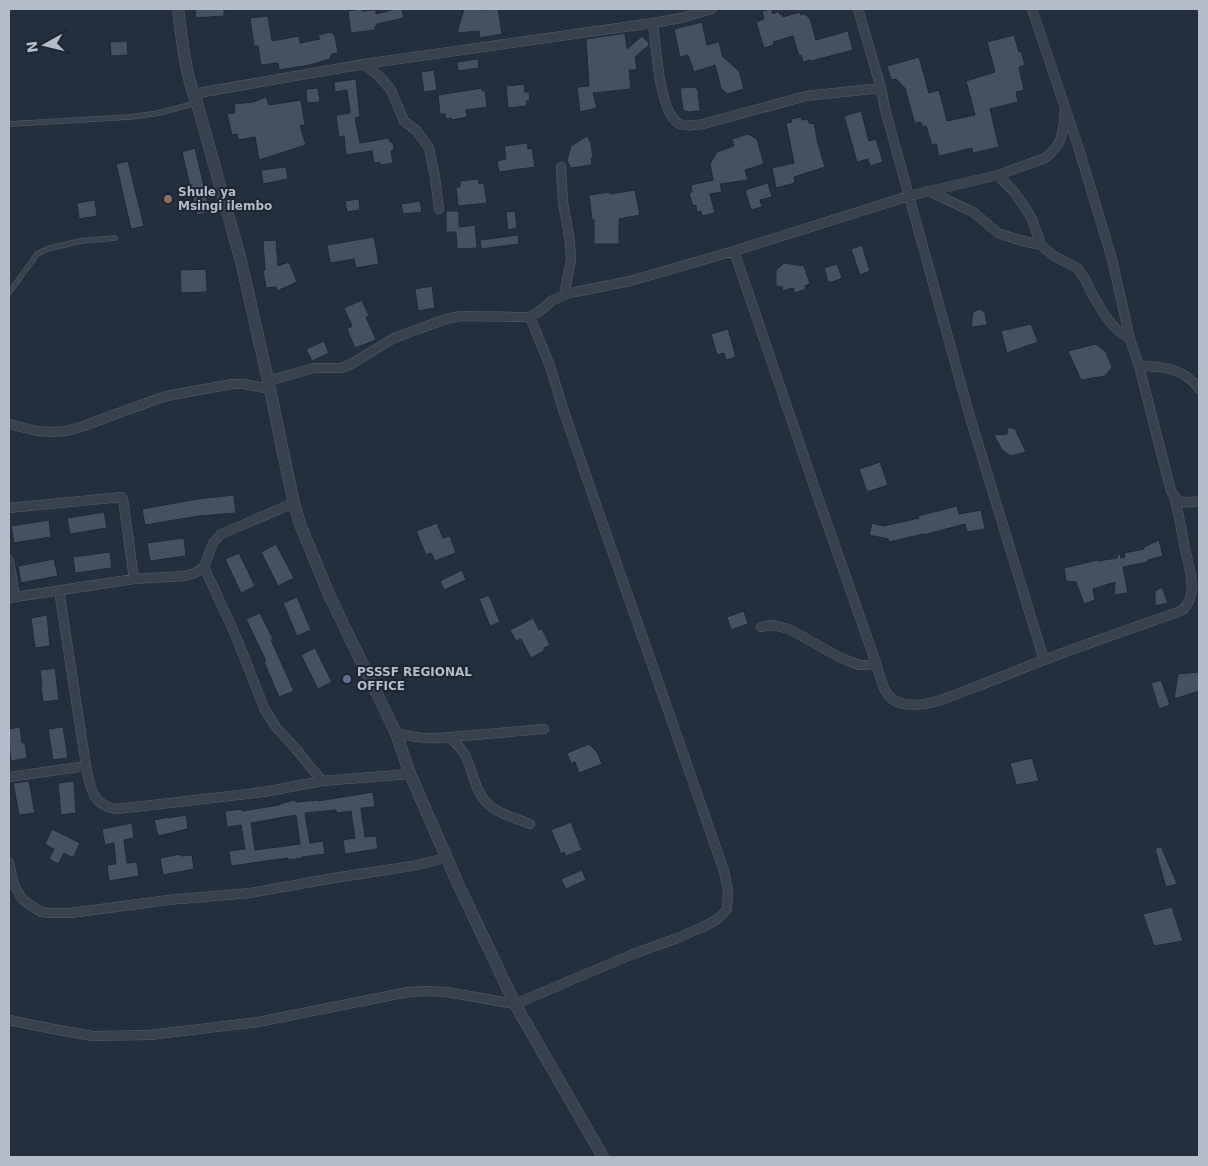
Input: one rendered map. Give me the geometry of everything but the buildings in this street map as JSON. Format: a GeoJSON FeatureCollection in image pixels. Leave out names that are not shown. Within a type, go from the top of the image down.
{"type":"FeatureCollection","features":[{"type":"Feature","properties":{"kind":"street"},"geometry":{"type":"LineString","coordinates":[[178,9],[184,49],[195,98],[241,262],[300,524],[330,598],[396,732],[410,774],[446,858],[515,1004],[603,1157]]}},
{"type":"Feature","properties":{"kind":"street"},"geometry":{"type":"LineString","coordinates":[[195,98],[364,64],[653,23],[681,18],[712,9]]}},
{"type":"Feature","properties":{"kind":"street"},"geometry":{"type":"LineString","coordinates":[[858,9],[972,425],[1044,660]]}},
{"type":"Feature","properties":{"kind":"street"},"geometry":{"type":"LineString","coordinates":[[734,250],[884,688],[891,699],[907,704],[939,700],[1186,608],[1192,589],[1191,575],[1175,499],[1165,470],[1139,366],[1130,339],[1112,259],[1078,146],[1032,9]]}},
{"type":"Feature","properties":{"kind":"street"},"geometry":{"type":"LineString","coordinates":[[653,23],[664,100],[671,117],[679,124],[689,126],[703,124],[806,96],[881,88]]}},
{"type":"Feature","properties":{"kind":"street"},"geometry":{"type":"LineString","coordinates":[[364,64],[381,78],[391,90],[404,121],[416,130],[429,148],[439,209]]}},
{"type":"Feature","properties":{"kind":"street"},"geometry":{"type":"LineString","coordinates":[[9,424],[37,431],[66,432],[163,397],[232,384],[269,385],[314,368],[340,368],[351,364],[394,338],[446,319],[461,316],[530,317],[553,300],[570,292],[630,281],[909,196],[998,175],[1045,158],[1058,146],[1063,130],[1065,110]]}},
{"type":"Feature","properties":{"kind":"street"},"geometry":{"type":"LineString","coordinates":[[561,167],[563,202],[571,260],[564,295]]}},
{"type":"Feature","properties":{"kind":"street"},"geometry":{"type":"LineString","coordinates":[[998,175],[1015,193],[1026,209],[1032,219],[1041,245]]}},
{"type":"Feature","properties":{"kind":"street"},"geometry":{"type":"LineString","coordinates":[[928,191],[972,212],[998,233],[1041,245],[1054,256],[1077,268],[1104,314],[1115,328],[1130,339]]}},
{"type":"Feature","properties":{"kind":"street"},"geometry":{"type":"LineString","coordinates":[[9,1020],[92,1036],[150,1035],[258,1022],[408,992],[446,992],[515,1004],[710,923],[727,909],[728,891],[724,870],[589,485],[550,366],[530,317]]}},
{"type":"Feature","properties":{"kind":"street"},"geometry":{"type":"LineString","coordinates":[[1139,366],[1156,366],[1171,369],[1183,374],[1196,384],[1199,389]]}},
{"type":"Feature","properties":{"kind":"street"},"geometry":{"type":"LineString","coordinates":[[9,508],[122,497],[134,579]]}},
{"type":"Feature","properties":{"kind":"street"},"geometry":{"type":"LineString","coordinates":[[1175,499],[1183,502],[1199,501]]}},
{"type":"Feature","properties":{"kind":"street"},"geometry":{"type":"LineString","coordinates":[[9,560],[12,597],[134,579],[185,576],[195,573],[204,567],[213,543],[221,534],[294,503]]}},
{"type":"Feature","properties":{"kind":"street"},"geometry":{"type":"LineString","coordinates":[[204,567],[235,634],[264,710],[322,781]]}},
{"type":"Feature","properties":{"kind":"street"},"geometry":{"type":"LineString","coordinates":[[59,590],[90,786],[94,796],[108,808],[117,809],[264,792],[322,781],[410,774]]}},
{"type":"Feature","properties":{"kind":"street"},"geometry":{"type":"LineString","coordinates":[[761,627],[773,625],[789,629],[841,658],[859,665],[876,663]]}},
{"type":"Feature","properties":{"kind":"street"},"geometry":{"type":"LineString","coordinates":[[396,732],[423,739],[544,729]]}},
{"type":"Feature","properties":{"kind":"street"},"geometry":{"type":"LineString","coordinates":[[451,738],[463,752],[476,784],[488,804],[502,813],[530,824]]}},
{"type":"Feature","properties":{"kind":"street"},"geometry":{"type":"LineString","coordinates":[[9,777],[86,766]]}},
{"type":"Feature","properties":{"kind":"street"},"geometry":{"type":"LineString","coordinates":[[9,862],[14,885],[23,900],[40,912],[50,914],[168,900],[250,893],[412,866],[446,858]]}},
{"type":"Feature","properties":{"kind":"lane"},"geometry":{"type":"LineString","coordinates":[[9,124],[130,117],[159,113],[195,98]]}},
{"type":"Feature","properties":{"kind":"lane"},"geometry":{"type":"LineString","coordinates":[[9,293],[37,254],[47,249],[80,241],[115,238]]}},
{"type":"Feature","properties":{"kind":"place","name":"Shule ya Msingi ilembo"},"geometry":{"type":"Point","coordinates":[168,199]}},
{"type":"Feature","properties":{"kind":"place","name":"PSSSF REGIONAL OFFICE"},"geometry":{"type":"Point","coordinates":[347,679]}}]}
